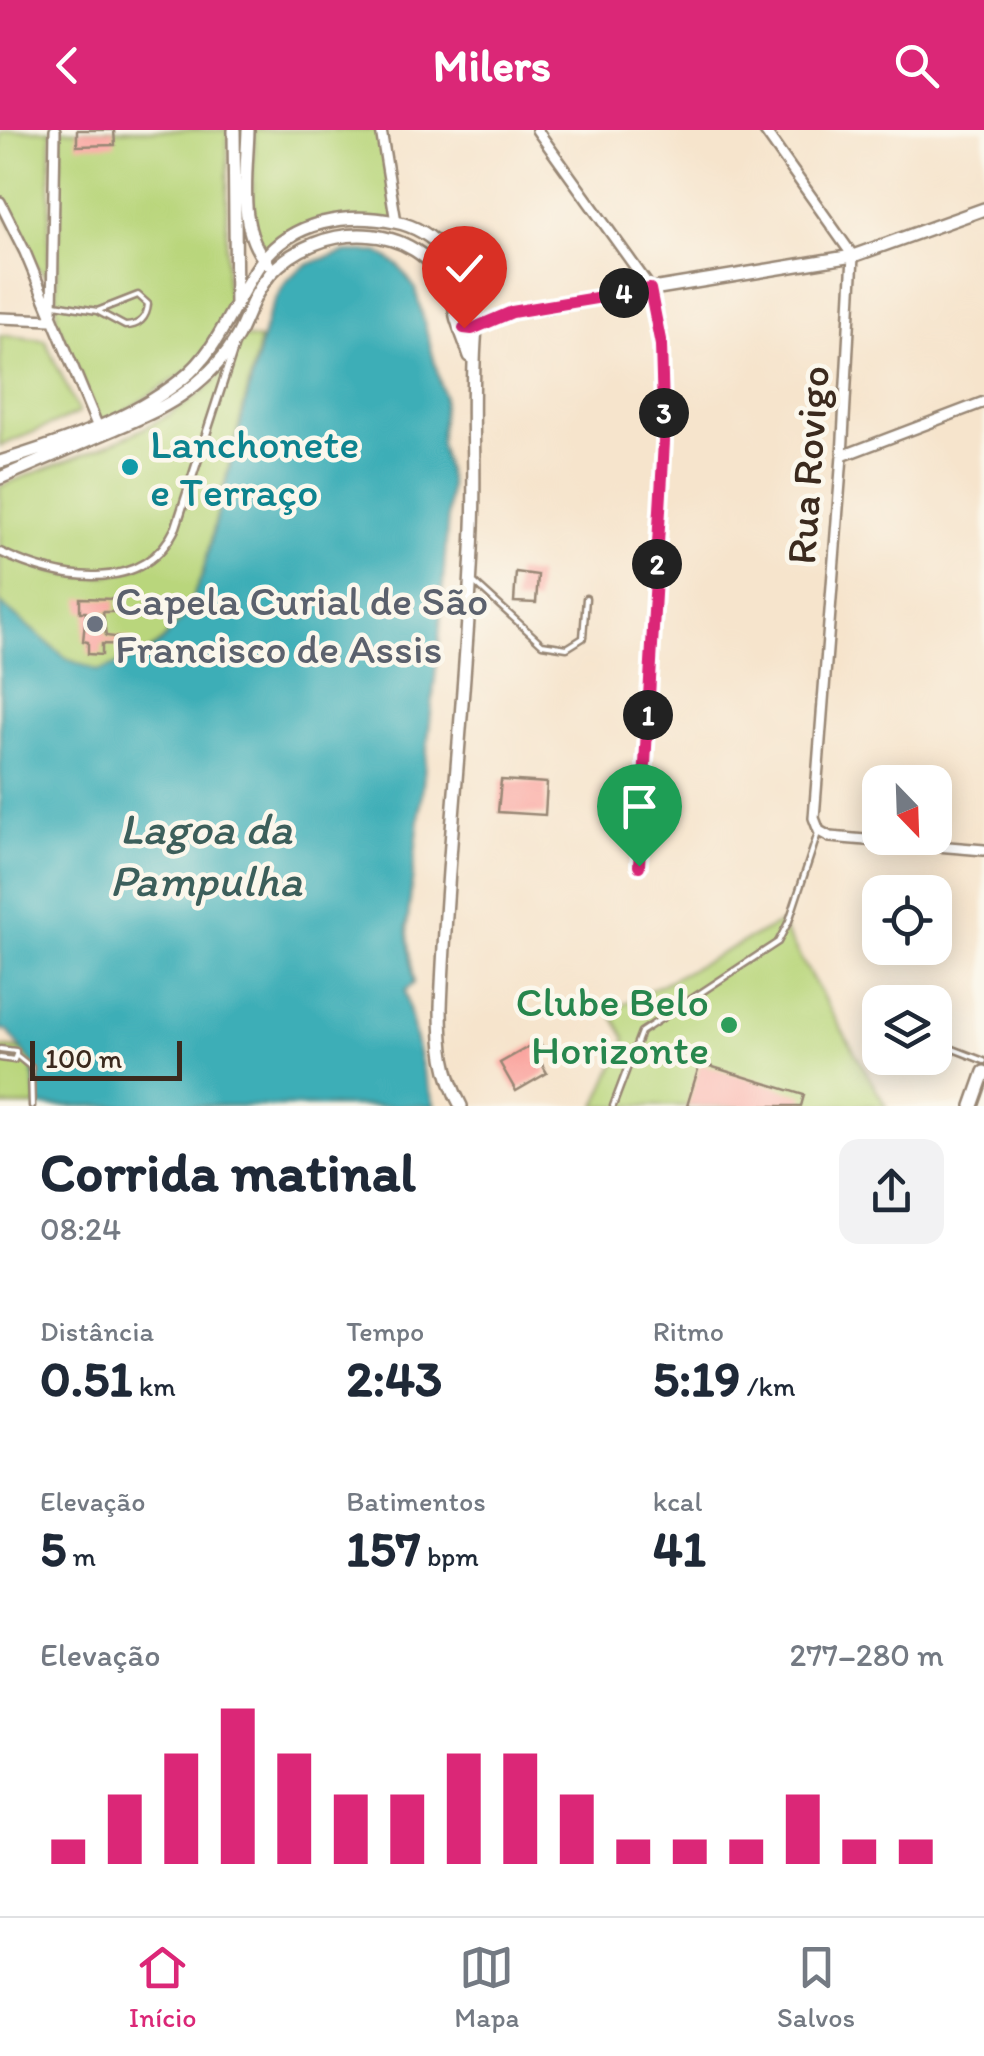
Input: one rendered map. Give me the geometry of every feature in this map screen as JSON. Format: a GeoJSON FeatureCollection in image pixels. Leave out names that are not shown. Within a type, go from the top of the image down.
{"type":"FeatureCollection","features":[{"type":"Feature","properties":{"kind":"street"},"geometry":{"type":"LineString","coordinates":[[52,320],[55,130]]}},
{"type":"Feature","properties":{"kind":"street"},"geometry":{"type":"LineString","coordinates":[[234,130],[247,220],[270,269],[268,277]]}},
{"type":"Feature","properties":{"kind":"street"},"geometry":{"type":"LineString","coordinates":[[236,306],[234,263],[248,130]]}},
{"type":"Feature","properties":{"kind":"street"},"geometry":{"type":"LineString","coordinates":[[382,130],[396,222]]}},
{"type":"Feature","properties":{"kind":"street"},"geometry":{"type":"LineString","coordinates":[[537,130],[650,289],[661,345],[664,442],[639,866]]}},
{"type":"Feature","properties":{"kind":"street"},"geometry":{"type":"LineString","coordinates":[[764,130],[853,256]]}},
{"type":"Feature","properties":{"kind":"street"},"geometry":{"type":"LineString","coordinates":[[0,202],[97,425]]}},
{"type":"Feature","properties":{"kind":"street"},"geometry":{"type":"LineString","coordinates":[[459,320],[468,330],[512,312],[853,256],[984,209]]}},
{"type":"Feature","properties":{"kind":"street"},"geometry":{"type":"LineString","coordinates":[[234,263],[239,254],[260,254],[324,222],[354,218],[414,228],[435,241],[457,264],[482,316],[472,365]]}},
{"type":"Feature","properties":{"kind":"street"},"geometry":{"type":"LineString","coordinates":[[0,552],[53,572],[97,577],[127,572],[160,552],[176,527],[238,334],[250,304],[268,277],[314,242],[339,234],[366,234],[405,244],[422,255],[451,291],[472,365],[476,424],[470,577],[440,1008],[442,1056],[461,1106]]}},
{"type":"Feature","properties":{"kind":"street"},"geometry":{"type":"LineString","coordinates":[[0,462],[148,404],[192,372],[214,348],[260,254]]}},
{"type":"Feature","properties":{"kind":"street","name":"Rua Rovigo"},"geometry":{"type":"LineString","coordinates":[[818,831],[814,818],[853,256]]}},
{"type":"Feature","properties":{"kind":"street"},"geometry":{"type":"LineString","coordinates":[[459,320],[464,306],[512,312]]}},
{"type":"Feature","properties":{"kind":"street"},"geometry":{"type":"LineString","coordinates":[[0,318],[52,320]]}},
{"type":"Feature","properties":{"kind":"street"},"geometry":{"type":"LineString","coordinates":[[0,478],[184,394],[221,360],[238,334]]}},
{"type":"Feature","properties":{"kind":"street"},"geometry":{"type":"LineString","coordinates":[[842,456],[984,402]]}},
{"type":"Feature","properties":{"kind":"street"},"geometry":{"type":"LineString","coordinates":[[818,831],[830,837],[984,850]]}},
{"type":"Feature","properties":{"kind":"street"},"geometry":{"type":"LineString","coordinates":[[972,1106],[984,1072]]}},
{"type":"Feature","properties":{"kind":"lane"},"geometry":{"type":"LineString","coordinates":[[52,304],[96,311],[117,324],[131,326],[148,312],[148,304],[138,294],[96,311]]}},
{"type":"Feature","properties":{"kind":"lane"},"geometry":{"type":"LineString","coordinates":[[470,577],[542,644],[567,648],[580,642],[586,598]]}},
{"type":"Feature","properties":{"kind":"lane"},"geometry":{"type":"LineString","coordinates":[[613,1106],[641,1032],[778,942],[789,922],[818,831]]}},
{"type":"Feature","properties":{"kind":"lane"},"geometry":{"type":"LineString","coordinates":[[0,1049],[16,1051],[31,1067],[32,1106]]}},
{"type":"Feature","properties":{"kind":"lane"},"geometry":{"type":"LineString","coordinates":[[952,1049],[984,1061]]}},
{"type":"Feature","properties":{"kind":"lane"},"geometry":{"type":"LineString","coordinates":[[0,1058],[14,1060],[16,1055]]}},
{"type":"Feature","properties":{"kind":"green space"},"geometry":{"type":"Polygon","coordinates":[[[51,130],[48,278],[34,264],[0,205],[0,133],[51,130]]]}},
{"type":"Feature","properties":{"kind":"green space"},"geometry":{"type":"Polygon","coordinates":[[[61,130],[228,130],[226,279],[230,308],[196,366],[101,426],[56,320],[61,130]]]}},
{"type":"Feature","properties":{"kind":"green space"},"geometry":{"type":"Polygon","coordinates":[[[255,130],[381,130],[399,224],[360,221],[328,226],[263,258],[253,213],[255,130]]]}},
{"type":"Feature","properties":{"kind":"green space"},"geometry":{"type":"Polygon","coordinates":[[[0,335],[45,340],[79,413],[0,446],[0,335]]]}},
{"type":"Feature","properties":{"kind":"green space"},"geometry":{"type":"Polygon","coordinates":[[[243,337],[260,340],[208,553],[182,619],[146,654],[123,666],[99,671],[60,656],[0,603],[0,553],[56,573],[92,577],[110,575],[77,575],[0,551],[0,486],[111,443],[166,416],[212,383],[243,337]]]}},
{"type":"Feature","properties":{"kind":"green space","name":"Clube Belo Horizonte"},"geometry":{"type":"Polygon","coordinates":[[[780,923],[862,1065],[862,1075],[868,1075],[886,1106],[596,1106],[626,1039],[610,1011],[780,923]]]}},
{"type":"Feature","properties":{"kind":"green space"},"geometry":{"type":"Polygon","coordinates":[[[0,1047],[23,1050],[33,1064],[37,1106],[0,1106],[0,1047]]]}},
{"type":"Feature","properties":{"kind":"water","name":"Lagoa da Pampulha"},"geometry":{"type":"Polygon","coordinates":[[[347,252],[378,252],[398,265],[415,288],[444,397],[440,443],[450,484],[439,642],[407,927],[414,983],[405,991],[435,1106],[37,1106],[33,1064],[7,1030],[0,1030],[0,603],[67,659],[98,671],[141,657],[162,642],[182,619],[202,576],[274,303],[296,272],[347,252]]]}},
{"type":"Feature","properties":{"kind":"building"},"geometry":{"type":"Polygon","coordinates":[[[77,130],[114,130],[115,145],[77,146],[77,130]]]}},
{"type":"Feature","properties":{"kind":"building"},"geometry":{"type":"Polygon","coordinates":[[[516,572],[538,575],[536,603],[514,602],[516,572]]]}},
{"type":"Feature","properties":{"kind":"building","name":"Capela Curial de São Francisco de Assis"},"geometry":{"type":"Polygon","coordinates":[[[80,598],[116,599],[115,612],[103,612],[106,636],[131,639],[131,645],[102,644],[102,655],[88,654],[88,642],[83,641],[86,612],[80,612],[80,598]]]}},
{"type":"Feature","properties":{"kind":"building"},"geometry":{"type":"Polygon","coordinates":[[[501,780],[547,783],[545,815],[498,812],[501,780]]]}},
{"type":"Feature","properties":{"kind":"building"},"geometry":{"type":"Polygon","coordinates":[[[539,1041],[544,1050],[536,1054],[547,1073],[516,1091],[500,1063],[539,1041]]]}},
{"type":"Feature","properties":{"kind":"building"},"geometry":{"type":"Polygon","coordinates":[[[700,1063],[804,1095],[801,1106],[687,1106],[700,1063]]]}},
{"type":"Feature","properties":{"kind":"place","name":"Lanchonete e Terraço"},"geometry":{"type":"Point","coordinates":[130,467]}},
{"type":"Feature","properties":{"kind":"place","name":"Capela Curial de São Francisco de Assis"},"geometry":{"type":"Point","coordinates":[95,624]}},
{"type":"Feature","properties":{"kind":"place","name":"Clube Belo Horizonte"},"geometry":{"type":"Point","coordinates":[729,1025]}},
{"type":"Feature","properties":{"kind":"route"},"geometry":{"type":"LineString","coordinates":[[464,328],[476,328],[512,312],[650,289],[661,345],[664,442],[639,866]]}}]}
